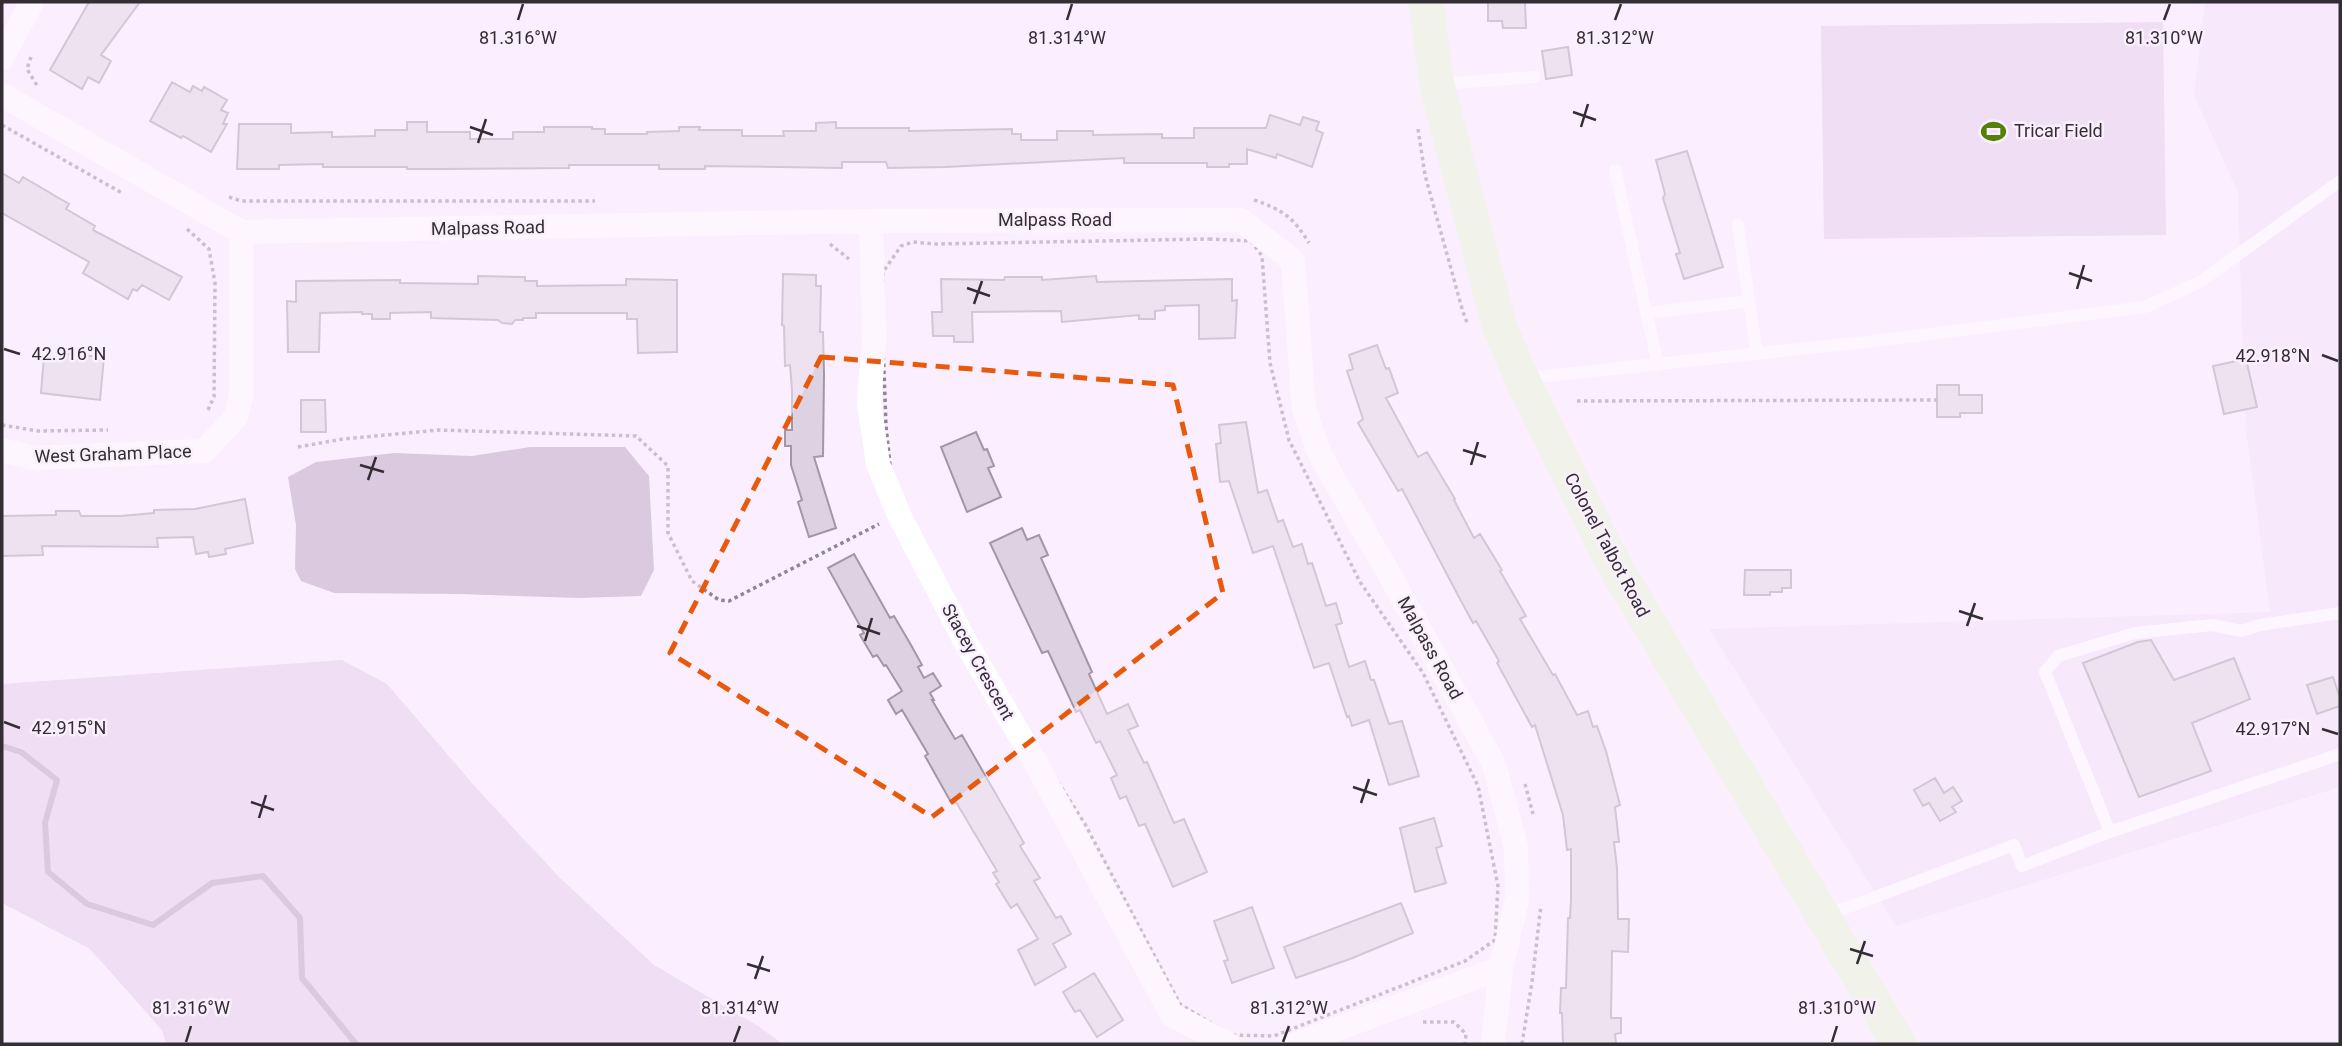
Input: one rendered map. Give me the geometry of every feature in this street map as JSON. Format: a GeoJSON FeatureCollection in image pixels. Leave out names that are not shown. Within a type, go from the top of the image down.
{"type":"FeatureCollection","features":[{"type":"Feature","properties":{"kind":"main road","name":"Colonel Talbot Road"},"geometry":{"type":"LineString","coordinates":[[1426,2],[1437,85],[1499,325],[1522,379],[1609,556],[1899,1044]]}},
{"type":"Feature","properties":{"kind":"street"},"geometry":{"type":"LineString","coordinates":[[2,58],[32,2]]}},
{"type":"Feature","properties":{"kind":"street"},"geometry":{"type":"LineString","coordinates":[[2,95],[241,232]]}},
{"type":"Feature","properties":{"kind":"street","name":"Malpass Road"},"geometry":{"type":"LineString","coordinates":[[241,232],[871,221],[1241,220],[1293,261],[1304,409],[1321,457],[1494,764],[1516,847],[1517,900],[1501,968],[1493,1044]]}},
{"type":"Feature","properties":{"kind":"street","name":"Stacey Crescent"},"geometry":{"type":"LineString","coordinates":[[871,221],[874,341],[869,403],[878,464],[900,517],[965,641],[1037,765],[1172,1014],[1228,1044]]}},
{"type":"Feature","properties":{"kind":"street","name":"West Graham Place"},"geometry":{"type":"LineString","coordinates":[[2,450],[33,458],[204,451],[236,417],[241,397],[241,232]]}},
{"type":"Feature","properties":{"kind":"street"},"geometry":{"type":"LineString","coordinates":[[1297,1044],[1501,968]]}},
{"type":"Feature","properties":{"kind":"lane"},"geometry":{"type":"LineString","coordinates":[[1437,85],[1534,77]]}},
{"type":"Feature","properties":{"kind":"lane"},"geometry":{"type":"LineString","coordinates":[[1615,170],[1658,365]]}},
{"type":"Feature","properties":{"kind":"lane"},"geometry":{"type":"LineString","coordinates":[[1522,379],[1866,342],[2145,307],[2200,282],[2340,181]]}},
{"type":"Feature","properties":{"kind":"lane"},"geometry":{"type":"LineString","coordinates":[[1738,225],[1757,354]]}},
{"type":"Feature","properties":{"kind":"lane"},"geometry":{"type":"LineString","coordinates":[[1647,313],[1749,301]]}},
{"type":"Feature","properties":{"kind":"lane"},"geometry":{"type":"LineString","coordinates":[[2109,832],[2045,672],[2059,656],[2135,633],[2212,625],[2241,631],[2260,625],[2340,613]]}},
{"type":"Feature","properties":{"kind":"lane"},"geometry":{"type":"LineString","coordinates":[[1823,917],[2014,845],[2022,866],[2109,832],[2340,754]]}},
{"type":"Feature","properties":{"kind":"path"},"geometry":{"type":"LineString","coordinates":[[33,46],[27,69],[34,85],[42,91]]}},
{"type":"Feature","properties":{"kind":"path"},"geometry":{"type":"LineString","coordinates":[[2,125],[130,197]]}},
{"type":"Feature","properties":{"kind":"path"},"geometry":{"type":"LineString","coordinates":[[219,193],[241,201],[602,201]]}},
{"type":"Feature","properties":{"kind":"path"},"geometry":{"type":"LineString","coordinates":[[1254,200],[1280,209],[1301,231],[1314,251]]}},
{"type":"Feature","properties":{"kind":"path"},"geometry":{"type":"LineString","coordinates":[[176,223],[209,249],[215,283],[214,397],[204,419]]}},
{"type":"Feature","properties":{"kind":"path"},"geometry":{"type":"LineString","coordinates":[[1209,239],[1251,241],[1262,256],[1270,363],[1289,440],[1360,582],[1423,673],[1478,786],[1498,886],[1495,940],[1465,961],[1274,1036],[1230,1034],[1180,1004],[1085,824],[1038,751],[920,541],[892,484],[882,316],[883,272],[901,246],[914,242],[955,244],[1209,239]]}},
{"type":"Feature","properties":{"kind":"path"},"geometry":{"type":"LineString","coordinates":[[1577,401],[1937,400]]}},
{"type":"Feature","properties":{"kind":"path"},"geometry":{"type":"LineString","coordinates":[[2,425],[38,431],[118,430]]}},
{"type":"Feature","properties":{"kind":"path"},"geometry":{"type":"LineString","coordinates":[[298,447],[343,439],[439,430],[636,436],[668,466],[668,533],[692,582],[719,600],[729,601],[881,523]]}},
{"type":"Feature","properties":{"kind":"path"},"geometry":{"type":"LineString","coordinates":[[1521,774],[1530,797],[1534,821]]}},
{"type":"Feature","properties":{"kind":"path"},"geometry":{"type":"LineString","coordinates":[[1522,1044],[1541,903]]}},
{"type":"Feature","properties":{"kind":"path"},"geometry":{"type":"LineString","coordinates":[[1454,1022],[1466,1034],[1465,1044]]}},
{"type":"Feature","properties":{"kind":"highlighted area"},"geometry":{"type":"Polygon","coordinates":[[[821,357],[1173,385],[1223,593],[932,817],[670,653],[821,357]]]}},
{"type":"Feature","properties":{"kind":"shaded area"},"geometry":{"type":"Polygon","coordinates":[[[2205,2],[2340,2],[2340,787],[1896,926],[1709,629],[2270,612],[2245,422],[2238,193],[2194,95],[2205,2]]]}},
{"type":"Feature","properties":{"kind":"shaded area","name":"Tricar Field"},"geometry":{"type":"Polygon","coordinates":[[[2163,22],[2166,235],[1824,239],[1821,26],[2163,22]]]}},
{"type":"Feature","properties":{"kind":"shaded area"},"geometry":{"type":"Polygon","coordinates":[[[530,447],[625,447],[649,476],[654,570],[641,596],[578,598],[334,593],[301,581],[295,569],[296,525],[288,477],[316,462],[394,453],[472,456],[530,447]]]}},
{"type":"Feature","properties":{"kind":"shaded area"},"geometry":{"type":"Polygon","coordinates":[[[342,660],[387,684],[478,790],[560,878],[654,965],[758,1026],[783,1044],[166,1044],[162,1030],[90,949],[2,903],[2,684],[342,660]]]}},
{"type":"Feature","properties":{"kind":"building"},"geometry":{"type":"Polygon","coordinates":[[[89,2],[140,2],[101,55],[111,61],[99,83],[88,77],[82,89],[50,70],[89,2]]]}},
{"type":"Feature","properties":{"kind":"building"},"geometry":{"type":"Polygon","coordinates":[[[1488,2],[1525,2],[1526,28],[1503,28],[1502,21],[1488,21],[1488,2]]]}},
{"type":"Feature","properties":{"kind":"building"},"geometry":{"type":"Polygon","coordinates":[[[1568,47],[1572,75],[1546,79],[1542,51],[1568,47]]]}},
{"type":"Feature","properties":{"kind":"building"},"geometry":{"type":"Polygon","coordinates":[[[172,82],[190,92],[193,86],[202,91],[204,87],[227,100],[221,110],[228,113],[223,124],[227,124],[211,152],[150,121],[172,82]]]}},
{"type":"Feature","properties":{"kind":"building"},"geometry":{"type":"Polygon","coordinates":[[[1270,115],[1300,125],[1303,117],[1319,122],[1316,130],[1323,133],[1312,167],[1277,154],[1276,158],[1247,149],[1247,164],[1229,164],[1229,167],[1207,167],[1207,163],[1124,163],[1124,158],[888,168],[886,162],[842,162],[842,168],[705,166],[705,169],[659,169],[659,165],[569,165],[569,168],[407,169],[323,167],[323,164],[279,165],[279,169],[237,169],[239,124],[291,124],[291,133],[332,132],[332,137],[375,136],[375,130],[407,130],[407,122],[427,122],[427,132],[470,132],[470,139],[513,139],[513,132],[544,132],[544,127],[592,127],[605,129],[605,134],[647,134],[679,131],[679,127],[700,127],[699,130],[742,130],[742,136],[784,136],[783,131],[816,131],[816,123],[836,122],[836,128],[909,128],[909,131],[1012,129],[1012,134],[1021,134],[1021,140],[1057,140],[1057,131],[1093,131],[1093,135],[1162,134],[1162,138],[1194,138],[1194,128],[1266,128],[1270,115]]]}},
{"type":"Feature","properties":{"kind":"building"},"geometry":{"type":"Polygon","coordinates":[[[1687,151],[1723,267],[1684,279],[1656,160],[1687,151]]]}},
{"type":"Feature","properties":{"kind":"building"},"geometry":{"type":"Polygon","coordinates":[[[2,173],[19,183],[23,177],[69,204],[66,209],[95,226],[93,230],[182,277],[169,300],[142,285],[137,291],[133,289],[128,299],[83,273],[89,262],[2,213],[2,173]]]}},
{"type":"Feature","properties":{"kind":"building"},"geometry":{"type":"Polygon","coordinates":[[[783,274],[816,275],[816,286],[821,286],[823,456],[814,457],[836,528],[809,537],[798,502],[802,500],[791,465],[791,446],[785,446],[785,430],[792,430],[792,390],[790,365],[785,366],[782,325],[783,274]]]}},
{"type":"Feature","properties":{"kind":"building"},"geometry":{"type":"Polygon","coordinates":[[[478,276],[525,277],[525,281],[537,281],[537,286],[626,285],[626,279],[677,280],[677,352],[638,353],[637,319],[627,319],[627,313],[536,313],[536,318],[515,320],[512,324],[498,320],[431,318],[431,312],[390,313],[390,319],[372,319],[372,314],[362,312],[320,313],[319,352],[288,352],[287,301],[296,302],[296,281],[400,280],[400,283],[478,284],[478,276]]]}},
{"type":"Feature","properties":{"kind":"building"},"geometry":{"type":"Polygon","coordinates":[[[1096,276],[1097,282],[1232,279],[1232,301],[1237,300],[1235,338],[1199,339],[1199,305],[1165,306],[1165,310],[1155,311],[1155,319],[1139,319],[1139,315],[1062,322],[1061,311],[972,312],[973,342],[954,342],[954,336],[933,336],[932,312],[942,312],[941,279],[1004,280],[1005,277],[1042,277],[1042,280],[1096,276]]]}},
{"type":"Feature","properties":{"kind":"building"},"geometry":{"type":"Polygon","coordinates":[[[1377,345],[1398,393],[1386,398],[1418,457],[1427,452],[1474,538],[1480,534],[1526,616],[1520,619],[1577,715],[1588,711],[1606,751],[1620,805],[1615,807],[1619,842],[1614,842],[1618,919],[1629,919],[1628,952],[1612,951],[1611,1018],[1621,1018],[1621,1033],[1615,1034],[1616,1044],[1563,1044],[1561,988],[1566,988],[1571,849],[1567,850],[1563,815],[1535,725],[1532,727],[1476,621],[1473,623],[1402,489],[1398,491],[1358,423],[1363,419],[1347,371],[1353,369],[1349,355],[1377,345]]]}},
{"type":"Feature","properties":{"kind":"building"},"geometry":{"type":"Polygon","coordinates":[[[65,354],[104,357],[100,400],[41,393],[44,356],[65,358],[65,354]]]}},
{"type":"Feature","properties":{"kind":"building"},"geometry":{"type":"Polygon","coordinates":[[[2246,359],[2257,407],[2224,414],[2213,366],[2246,359]]]}},
{"type":"Feature","properties":{"kind":"building"},"geometry":{"type":"Polygon","coordinates":[[[1937,385],[1959,385],[1959,395],[1982,395],[1982,413],[1937,417],[1937,385]]]}},
{"type":"Feature","properties":{"kind":"building"},"geometry":{"type":"Polygon","coordinates":[[[301,400],[325,400],[326,432],[301,432],[301,400]]]}},
{"type":"Feature","properties":{"kind":"building"},"geometry":{"type":"Polygon","coordinates":[[[1246,422],[1258,493],[1267,490],[1278,522],[1283,520],[1293,547],[1302,544],[1308,564],[1312,563],[1326,606],[1336,603],[1342,623],[1336,625],[1349,667],[1365,661],[1389,724],[1402,721],[1419,776],[1389,785],[1369,720],[1352,726],[1329,663],[1314,668],[1273,546],[1253,553],[1229,481],[1220,482],[1216,444],[1221,443],[1219,425],[1246,422]]]}},
{"type":"Feature","properties":{"kind":"building"},"geometry":{"type":"Polygon","coordinates":[[[976,432],[994,466],[988,468],[1001,497],[967,512],[941,447],[976,432]]]}},
{"type":"Feature","properties":{"kind":"building"},"geometry":{"type":"Polygon","coordinates":[[[245,499],[253,543],[225,549],[226,554],[209,557],[208,552],[196,554],[193,537],[157,538],[158,547],[42,546],[43,555],[2,556],[2,516],[56,515],[56,511],[79,511],[81,516],[121,516],[154,513],[154,510],[195,509],[245,499]]]}},
{"type":"Feature","properties":{"kind":"building"},"geometry":{"type":"Polygon","coordinates":[[[1022,528],[1027,540],[1039,535],[1048,555],[1041,558],[1092,672],[1089,674],[1107,714],[1128,704],[1138,726],[1128,730],[1144,763],[1147,762],[1174,823],[1184,819],[1207,872],[1173,887],[1145,824],[1139,826],[1126,796],[1120,799],[1111,778],[1117,775],[1100,741],[1096,743],[1080,710],[1076,712],[1048,651],[1042,653],[990,543],[1022,528]]]}},
{"type":"Feature","properties":{"kind":"building"},"geometry":{"type":"Polygon","coordinates":[[[854,554],[890,618],[894,616],[911,645],[922,665],[918,667],[924,678],[933,673],[941,686],[930,693],[932,700],[955,739],[962,735],[1024,843],[1020,846],[1040,878],[1034,881],[1056,918],[1061,916],[1071,934],[1053,944],[1066,967],[1035,985],[1018,950],[1038,939],[1017,904],[1011,908],[996,884],[999,882],[993,873],[997,871],[956,802],[952,804],[925,756],[928,754],[902,710],[896,714],[888,700],[902,691],[886,665],[884,666],[877,655],[873,657],[860,635],[864,633],[828,568],[854,554]]]}},
{"type":"Feature","properties":{"kind":"building"},"geometry":{"type":"Polygon","coordinates":[[[1745,570],[1791,570],[1791,588],[1782,588],[1782,592],[1770,592],[1770,595],[1744,595],[1745,570]]]}},
{"type":"Feature","properties":{"kind":"building"},"geometry":{"type":"Polygon","coordinates":[[[2151,640],[2174,680],[2234,658],[2250,699],[2192,723],[2211,771],[2139,797],[2083,663],[2138,642],[2151,640]]]}},
{"type":"Feature","properties":{"kind":"building"},"geometry":{"type":"Polygon","coordinates":[[[2333,677],[2340,706],[2317,714],[2307,685],[2333,677]]]}},
{"type":"Feature","properties":{"kind":"building"},"geometry":{"type":"Polygon","coordinates":[[[1935,778],[1944,793],[1953,787],[1962,801],[1952,807],[1956,812],[1940,821],[1929,803],[1923,806],[1914,790],[1935,778]]]}},
{"type":"Feature","properties":{"kind":"building"},"geometry":{"type":"Polygon","coordinates":[[[1434,818],[1442,846],[1436,848],[1446,883],[1415,892],[1400,828],[1434,818]]]}},
{"type":"Feature","properties":{"kind":"building"},"geometry":{"type":"Polygon","coordinates":[[[1401,903],[1413,933],[1296,978],[1284,947],[1401,903]]]}},
{"type":"Feature","properties":{"kind":"building"},"geometry":{"type":"Polygon","coordinates":[[[1252,907],[1274,968],[1232,983],[1224,961],[1228,960],[1214,921],[1252,907]]]}},
{"type":"Feature","properties":{"kind":"building"},"geometry":{"type":"Polygon","coordinates":[[[1094,973],[1123,1020],[1097,1037],[1080,1010],[1075,1012],[1063,992],[1094,973]]]}},
{"type":"Feature","properties":{"kind":"waterway"},"geometry":{"type":"LineString","coordinates":[[2,746],[21,752],[57,780],[45,823],[48,872],[87,904],[153,925],[212,883],[263,876],[300,918],[302,978],[356,1044]]}},
{"type":"Feature","properties":{"kind":"place","name":"Tricar Field"},"geometry":{"type":"Point","coordinates":[1994,131]}}]}
